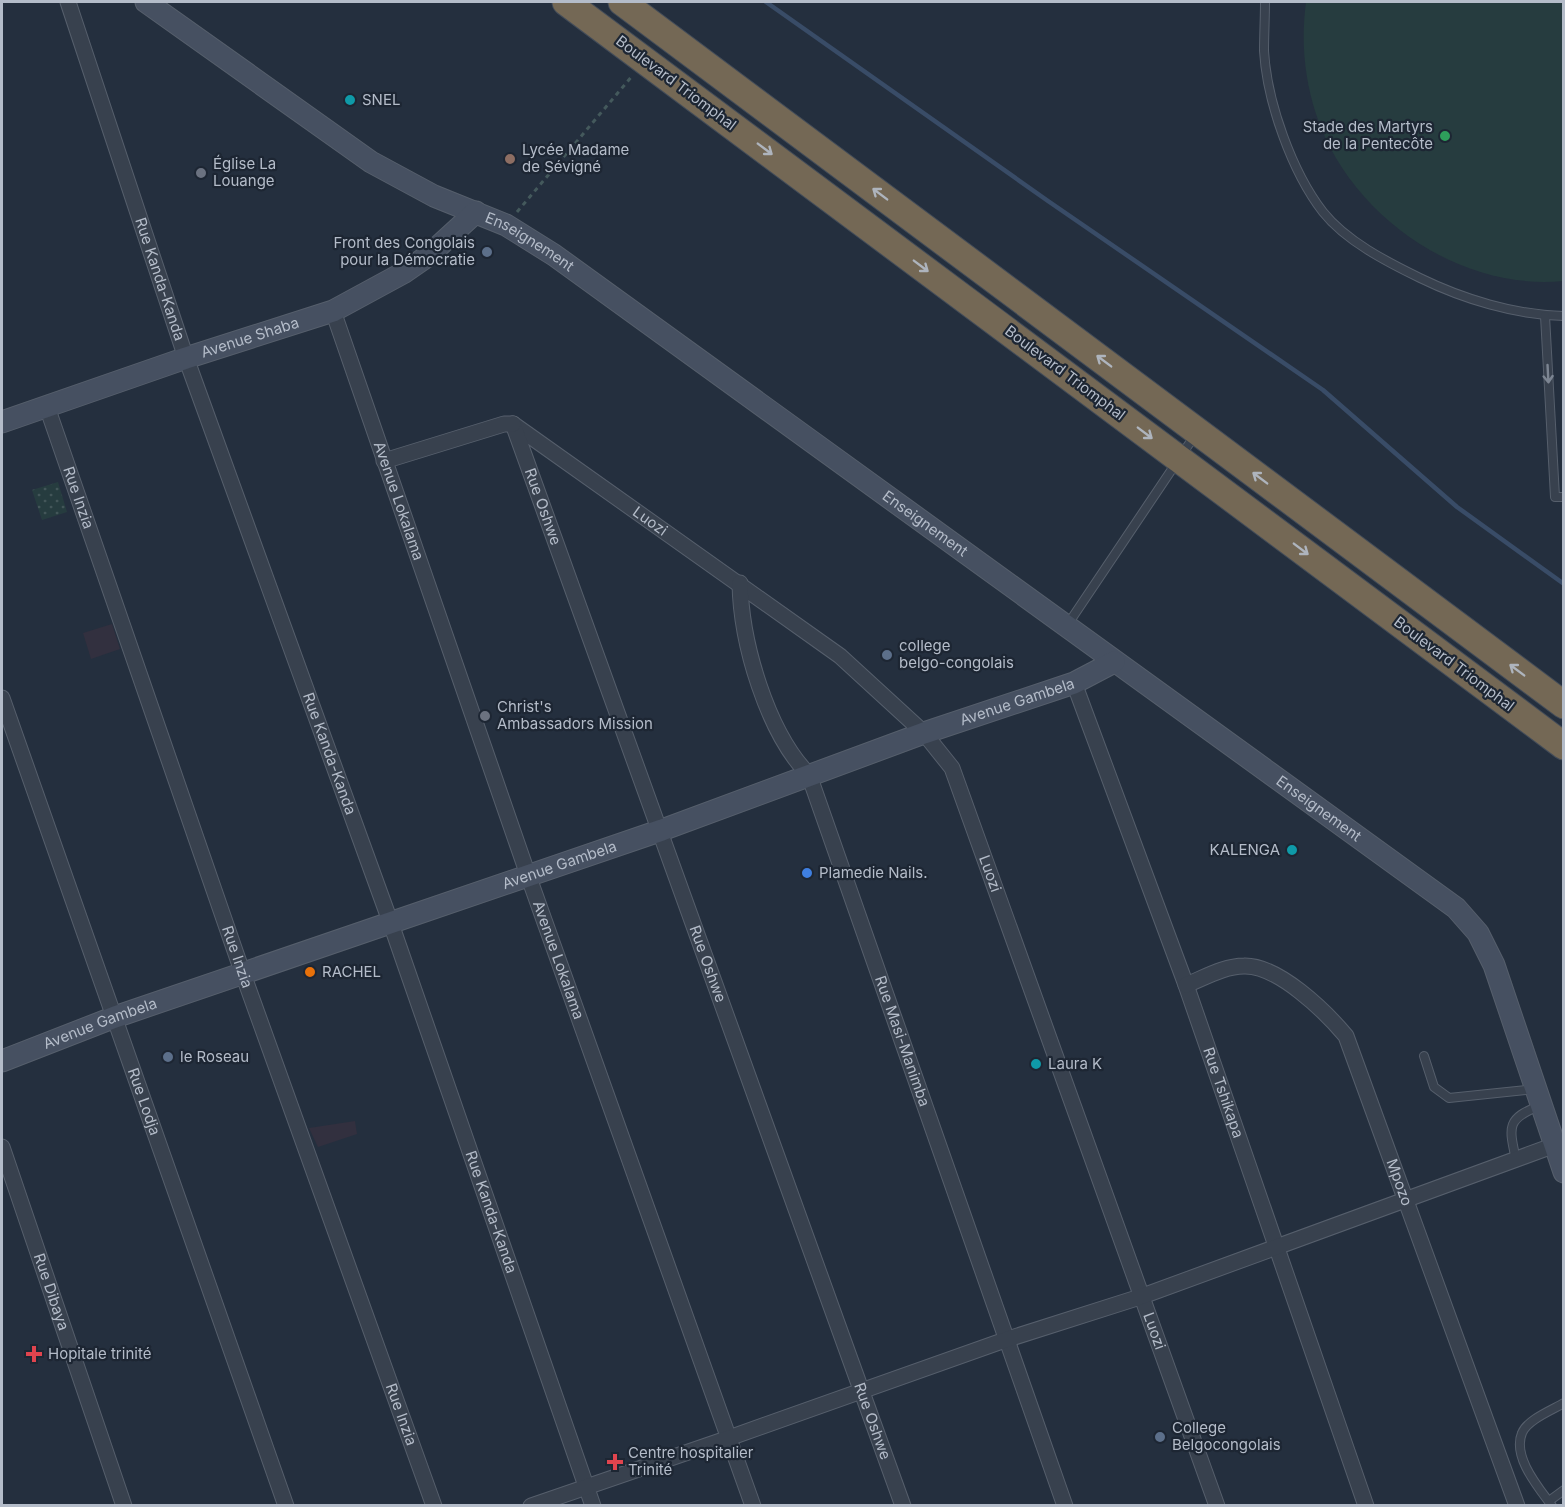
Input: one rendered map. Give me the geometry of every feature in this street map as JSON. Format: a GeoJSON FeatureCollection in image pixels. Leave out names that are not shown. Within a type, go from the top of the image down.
{"type":"FeatureCollection","features":[{"type":"Feature","properties":{"kind":"highway","name":"Boulevard Triomphal"},"geometry":{"type":"LineString","coordinates":[[566,2],[1563,747]]}},
{"type":"Feature","properties":{"kind":"highway"},"geometry":{"type":"LineString","coordinates":[[622,2],[1563,705]]}},
{"type":"Feature","properties":{"kind":"street","name":"Rue Kanda-Kanda"},"geometry":{"type":"LineString","coordinates":[[68,2],[186,358],[390,921],[593,1506]]}},
{"type":"Feature","properties":{"kind":"street","name":"Enseignement"},"geometry":{"type":"LineString","coordinates":[[146,2],[371,162],[434,196],[506,225],[554,255],[1456,908],[1478,933],[1494,965],[1563,1172]]}},
{"type":"Feature","properties":{"kind":"street","name":"Avenue Shaba"},"geometry":{"type":"LineString","coordinates":[[2,422],[186,358],[333,311],[403,273],[429,255],[476,212]]}},
{"type":"Feature","properties":{"kind":"street","name":"Avenue Lokalama"},"geometry":{"type":"LineString","coordinates":[[333,311],[528,875],[753,1506]]}},
{"type":"Feature","properties":{"kind":"street","name":"Rue Inzia"},"geometry":{"type":"LineString","coordinates":[[46,406],[243,974],[434,1506]]}},
{"type":"Feature","properties":{"kind":"street"},"geometry":{"type":"LineString","coordinates":[[384,460],[504,424],[513,424]]}},
{"type":"Feature","properties":{"kind":"street","name":"Luozi"},"geometry":{"type":"LineString","coordinates":[[513,424],[840,656],[924,733],[952,768],[1140,1297],[1217,1506]]}},
{"type":"Feature","properties":{"kind":"street","name":"Rue Oshwe"},"geometry":{"type":"LineString","coordinates":[[513,424],[662,830],[903,1506]]}},
{"type":"Feature","properties":{"kind":"street","name":"Rue Masi-Manimba"},"geometry":{"type":"LineString","coordinates":[[740,584],[741,613],[763,692],[786,746],[809,775],[1065,1506]]}},
{"type":"Feature","properties":{"kind":"street","name":"Avenue Gambela"},"geometry":{"type":"LineString","coordinates":[[2,1061],[115,1017],[390,921],[662,830],[924,733],[1074,683],[1114,662]]}},
{"type":"Feature","properties":{"kind":"street","name":"Rue Tshikapa"},"geometry":{"type":"LineString","coordinates":[[1074,683],[1186,985],[1366,1506]]}},
{"type":"Feature","properties":{"kind":"street","name":"Rue Lodja"},"geometry":{"type":"LineString","coordinates":[[2,698],[286,1506]]}},
{"type":"Feature","properties":{"kind":"street","name":"Mpozo"},"geometry":{"type":"LineString","coordinates":[[1186,985],[1223,970],[1245,966],[1267,972],[1306,996],[1326,1013],[1346,1036],[1517,1506]]}},
{"type":"Feature","properties":{"kind":"street"},"geometry":{"type":"LineString","coordinates":[[531,1506],[1005,1340],[1140,1297],[1555,1145]]}},
{"type":"Feature","properties":{"kind":"street","name":"Rue Dibaya"},"geometry":{"type":"LineString","coordinates":[[2,1147],[124,1506]]}},
{"type":"Feature","properties":{"kind":"lane"},"geometry":{"type":"LineString","coordinates":[[1263,2],[1264,52],[1273,103],[1294,161],[1323,212],[1371,254],[1453,295],[1545,316],[1563,316]]}},
{"type":"Feature","properties":{"kind":"lane"},"geometry":{"type":"LineString","coordinates":[[1545,316],[1556,496],[1563,497]]}},
{"type":"Feature","properties":{"kind":"lane"},"geometry":{"type":"LineString","coordinates":[[1066,627],[1197,431]]}},
{"type":"Feature","properties":{"kind":"lane"},"geometry":{"type":"LineString","coordinates":[[1424,1056],[1434,1087],[1449,1098],[1539,1097]]}},
{"type":"Feature","properties":{"kind":"lane"},"geometry":{"type":"LineString","coordinates":[[1516,1160],[1510,1132],[1512,1124],[1519,1114],[1539,1097]]}},
{"type":"Feature","properties":{"kind":"lane"},"geometry":{"type":"LineString","coordinates":[[1563,1403],[1530,1423],[1522,1432],[1520,1446],[1524,1462],[1550,1504],[1563,1490]]}},
{"type":"Feature","properties":{"kind":"path"},"geometry":{"type":"LineString","coordinates":[[506,225],[646,60]]}},
{"type":"Feature","properties":{"kind":"shaded area"},"geometry":{"type":"Polygon","coordinates":[[[112,624],[120,649],[91,659],[83,633],[112,624]]]}},
{"type":"Feature","properties":{"kind":"shaded area"},"geometry":{"type":"Polygon","coordinates":[[[355,1121],[357,1134],[318,1147],[309,1128],[355,1121]]]}},
{"type":"Feature","properties":{"kind":"green space","name":"Stade des Martyrs de la Pentecôte"},"geometry":{"type":"Polygon","coordinates":[[[1306,2],[1563,2],[1563,281],[1524,281],[1485,273],[1447,259],[1412,239],[1381,214],[1354,184],[1332,151],[1316,114],[1305,58],[1306,2]]]}},
{"type":"Feature","properties":{"kind":"green space"},"geometry":{"type":"Polygon","coordinates":[[[58,482],[67,512],[42,520],[32,490],[58,482]]]}},
{"type":"Feature","properties":{"kind":"waterway"},"geometry":{"type":"LineString","coordinates":[[766,2],[1048,201],[1323,390],[1457,507],[1564,584]]}},
{"type":"Feature","properties":{"kind":"place","name":"SNEL"},"geometry":{"type":"Point","coordinates":[350,100]}},
{"type":"Feature","properties":{"kind":"place","name":"Stade des Martyrs de la Pentecôte"},"geometry":{"type":"Point","coordinates":[1445,136]}},
{"type":"Feature","properties":{"kind":"place","name":"Lycée Madame de Sévigné"},"geometry":{"type":"Point","coordinates":[510,159]}},
{"type":"Feature","properties":{"kind":"place","name":"Église La Louange"},"geometry":{"type":"Point","coordinates":[201,173]}},
{"type":"Feature","properties":{"kind":"place","name":"Front des Congolais pour la Démocratie"},"geometry":{"type":"Point","coordinates":[487,252]}},
{"type":"Feature","properties":{"kind":"place","name":"college belgo-congolais"},"geometry":{"type":"Point","coordinates":[887,655]}},
{"type":"Feature","properties":{"kind":"place","name":"Christ's Ambassadors Mission"},"geometry":{"type":"Point","coordinates":[485,716]}},
{"type":"Feature","properties":{"kind":"place","name":"KALENGA"},"geometry":{"type":"Point","coordinates":[1292,850]}},
{"type":"Feature","properties":{"kind":"place","name":"Plamedie Nails."},"geometry":{"type":"Point","coordinates":[807,873]}},
{"type":"Feature","properties":{"kind":"place","name":"RACHEL"},"geometry":{"type":"Point","coordinates":[310,972]}},
{"type":"Feature","properties":{"kind":"place","name":"le Roseau"},"geometry":{"type":"Point","coordinates":[168,1057]}},
{"type":"Feature","properties":{"kind":"place","name":"Laura K"},"geometry":{"type":"Point","coordinates":[1036,1064]}},
{"type":"Feature","properties":{"kind":"place","name":"Hopitale trinité"},"geometry":{"type":"Point","coordinates":[34,1354]}},
{"type":"Feature","properties":{"kind":"place","name":"College Belgocongolais"},"geometry":{"type":"Point","coordinates":[1160,1437]}},
{"type":"Feature","properties":{"kind":"place","name":"Centre hospitalier Trinité"},"geometry":{"type":"Point","coordinates":[615,1462]}}]}
